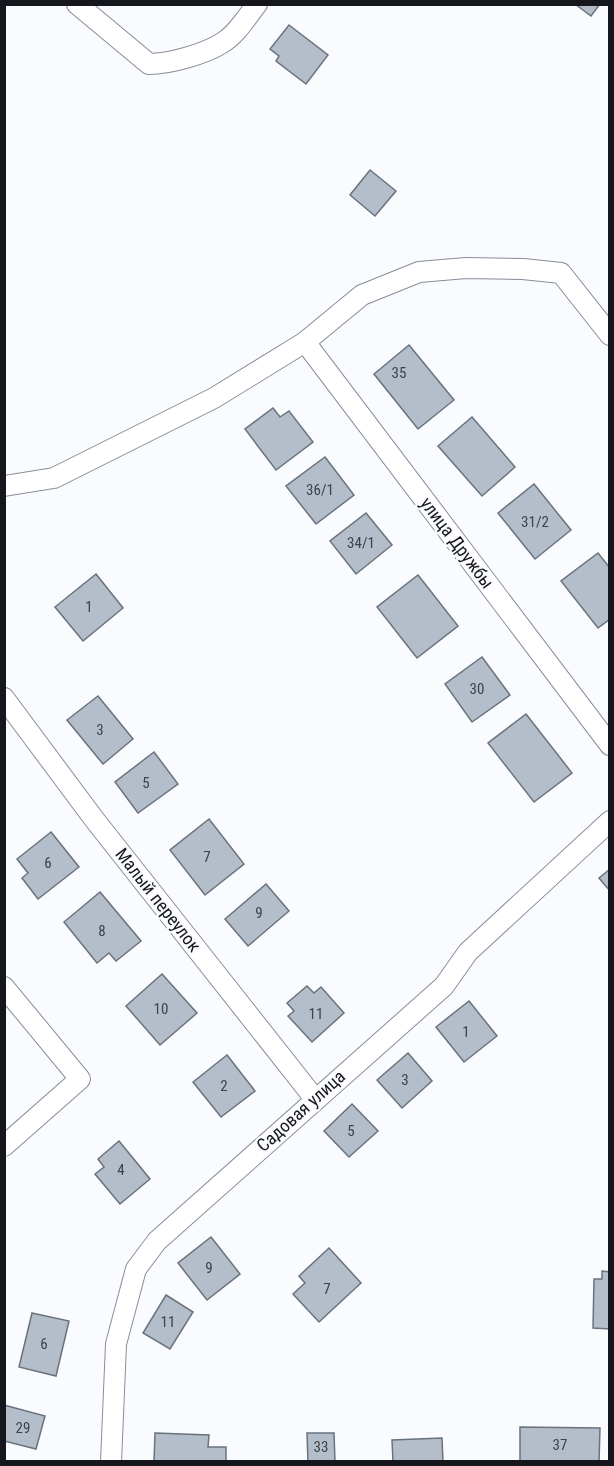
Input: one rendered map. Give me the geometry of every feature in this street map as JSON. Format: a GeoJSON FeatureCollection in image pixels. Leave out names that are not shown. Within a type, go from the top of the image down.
{"type":"FeatureCollection","features":[{"type":"Feature","properties":{"kind":"street"},"geometry":{"type":"LineString","coordinates":[[77,4],[149,64],[164,64],[222,43],[244,22],[257,4]]}},
{"type":"Feature","properties":{"kind":"street"},"geometry":{"type":"LineString","coordinates":[[4,486],[54,478],[214,398],[305,342],[362,295],[419,272],[466,268],[524,269],[561,273],[609,335]]}},
{"type":"Feature","properties":{"kind":"street","name":"улица Дружбы"},"geometry":{"type":"LineString","coordinates":[[305,342],[609,745]]}},
{"type":"Feature","properties":{"kind":"street","name":"Малый переулок"},"geometry":{"type":"LineString","coordinates":[[4,698],[94,819],[315,1099]]}},
{"type":"Feature","properties":{"kind":"street","name":"Садовая улица"},"geometry":{"type":"LineString","coordinates":[[111,1461],[116,1344],[135,1269],[157,1241],[444,986],[468,952],[609,821]]}},
{"type":"Feature","properties":{"kind":"street"},"geometry":{"type":"LineString","coordinates":[[4,987],[80,1079],[4,1146]]}},
{"type":"Feature","properties":{"kind":"building"},"geometry":{"type":"Polygon","coordinates":[[[575,4],[600,4],[591,16],[575,4]]]}},
{"type":"Feature","properties":{"kind":"building"},"geometry":{"type":"Polygon","coordinates":[[[289,25],[328,55],[306,84],[276,61],[279,56],[270,49],[289,25]]]}},
{"type":"Feature","properties":{"kind":"building"},"geometry":{"type":"Polygon","coordinates":[[[370,170],[396,191],[375,216],[350,195],[370,170]]]}},
{"type":"Feature","properties":{"kind":"building"},"geometry":{"type":"Polygon","coordinates":[[[409,345],[454,400],[418,429],[374,374],[409,345]]]}},
{"type":"Feature","properties":{"kind":"building"},"geometry":{"type":"Polygon","coordinates":[[[273,408],[280,417],[289,411],[313,442],[276,470],[245,429],[273,408]]]}},
{"type":"Feature","properties":{"kind":"building"},"geometry":{"type":"Polygon","coordinates":[[[472,417],[515,467],[482,496],[438,446],[472,417]]]}},
{"type":"Feature","properties":{"kind":"building"},"geometry":{"type":"Polygon","coordinates":[[[325,457],[354,495],[316,524],[286,486],[325,457]]]}},
{"type":"Feature","properties":{"kind":"building"},"geometry":{"type":"Polygon","coordinates":[[[534,484],[571,530],[535,559],[498,513],[534,484]]]}},
{"type":"Feature","properties":{"kind":"building"},"geometry":{"type":"Polygon","coordinates":[[[366,513],[392,545],[356,574],[330,541],[366,513]]]}},
{"type":"Feature","properties":{"kind":"building"},"geometry":{"type":"Polygon","coordinates":[[[598,553],[610,568],[610,619],[598,628],[561,581],[598,553]]]}},
{"type":"Feature","properties":{"kind":"building"},"geometry":{"type":"Polygon","coordinates":[[[96,574],[123,608],[83,641],[55,607],[96,574]]]}},
{"type":"Feature","properties":{"kind":"building"},"geometry":{"type":"Polygon","coordinates":[[[418,575],[458,626],[417,658],[377,607],[418,575]]]}},
{"type":"Feature","properties":{"kind":"building"},"geometry":{"type":"Polygon","coordinates":[[[482,657],[510,695],[472,722],[445,684],[482,657]]]}},
{"type":"Feature","properties":{"kind":"building"},"geometry":{"type":"Polygon","coordinates":[[[98,696],[133,739],[103,764],[67,720],[98,696]]]}},
{"type":"Feature","properties":{"kind":"building"},"geometry":{"type":"Polygon","coordinates":[[[526,714],[572,773],[534,802],[488,743],[526,714]]]}},
{"type":"Feature","properties":{"kind":"building"},"geometry":{"type":"Polygon","coordinates":[[[154,752],[178,784],[138,813],[115,782],[154,752]]]}},
{"type":"Feature","properties":{"kind":"building"},"geometry":{"type":"Polygon","coordinates":[[[209,819],[244,864],[205,895],[170,850],[209,819]]]}},
{"type":"Feature","properties":{"kind":"building"},"geometry":{"type":"Polygon","coordinates":[[[51,832],[79,867],[38,899],[22,878],[28,873],[17,859],[51,832]]]}},
{"type":"Feature","properties":{"kind":"building"},"geometry":{"type":"Polygon","coordinates":[[[610,869],[610,891],[599,878],[610,869]]]}},
{"type":"Feature","properties":{"kind":"building"},"geometry":{"type":"Polygon","coordinates":[[[266,884],[289,911],[248,946],[225,919],[266,884]]]}},
{"type":"Feature","properties":{"kind":"building"},"geometry":{"type":"Polygon","coordinates":[[[100,892],[141,941],[116,961],[109,953],[97,963],[64,922],[100,892]]]}},
{"type":"Feature","properties":{"kind":"building"},"geometry":{"type":"Polygon","coordinates":[[[162,974],[197,1013],[160,1045],[126,1006],[162,974]]]}},
{"type":"Feature","properties":{"kind":"building"},"geometry":{"type":"Polygon","coordinates":[[[307,986],[314,993],[321,987],[344,1013],[312,1042],[288,1016],[294,1011],[287,1003],[307,986]]]}},
{"type":"Feature","properties":{"kind":"building"},"geometry":{"type":"Polygon","coordinates":[[[469,1001],[497,1036],[464,1062],[436,1027],[469,1001]]]}},
{"type":"Feature","properties":{"kind":"building"},"geometry":{"type":"Polygon","coordinates":[[[408,1053],[432,1081],[402,1108],[377,1080],[408,1053]]]}},
{"type":"Feature","properties":{"kind":"building"},"geometry":{"type":"Polygon","coordinates":[[[227,1055],[255,1091],[221,1117],[193,1082],[227,1055]]]}},
{"type":"Feature","properties":{"kind":"building"},"geometry":{"type":"Polygon","coordinates":[[[352,1104],[378,1131],[349,1157],[324,1131],[352,1104]]]}},
{"type":"Feature","properties":{"kind":"building"},"geometry":{"type":"Polygon","coordinates":[[[119,1141],[150,1179],[120,1204],[95,1174],[104,1167],[98,1159],[119,1141]]]}},
{"type":"Feature","properties":{"kind":"building"},"geometry":{"type":"Polygon","coordinates":[[[211,1237],[240,1274],[207,1300],[178,1263],[211,1237]]]}},
{"type":"Feature","properties":{"kind":"building"},"geometry":{"type":"Polygon","coordinates":[[[329,1248],[361,1283],[319,1322],[293,1294],[305,1283],[299,1276],[329,1248]]]}},
{"type":"Feature","properties":{"kind":"building"},"geometry":{"type":"Polygon","coordinates":[[[602,1271],[610,1272],[610,1329],[593,1328],[594,1279],[602,1279],[602,1271]]]}},
{"type":"Feature","properties":{"kind":"building"},"geometry":{"type":"Polygon","coordinates":[[[166,1295],[193,1312],[170,1349],[143,1333],[166,1295]]]}},
{"type":"Feature","properties":{"kind":"building"},"geometry":{"type":"Polygon","coordinates":[[[32,1313],[69,1321],[56,1376],[19,1367],[32,1313]]]}},
{"type":"Feature","properties":{"kind":"building"},"geometry":{"type":"Polygon","coordinates":[[[4,1405],[45,1416],[36,1449],[4,1441],[4,1405]]]}},
{"type":"Feature","properties":{"kind":"building"},"geometry":{"type":"Polygon","coordinates":[[[520,1427],[600,1428],[599,1462],[520,1462],[520,1427]]]}},
{"type":"Feature","properties":{"kind":"building"},"geometry":{"type":"Polygon","coordinates":[[[155,1433],[209,1435],[208,1447],[226,1447],[226,1462],[154,1462],[155,1433]]]}},
{"type":"Feature","properties":{"kind":"building"},"geometry":{"type":"Polygon","coordinates":[[[307,1433],[334,1433],[335,1462],[308,1462],[307,1433]]]}},
{"type":"Feature","properties":{"kind":"building"},"geometry":{"type":"Polygon","coordinates":[[[442,1438],[443,1462],[393,1462],[392,1440],[442,1438]]]}}]}
